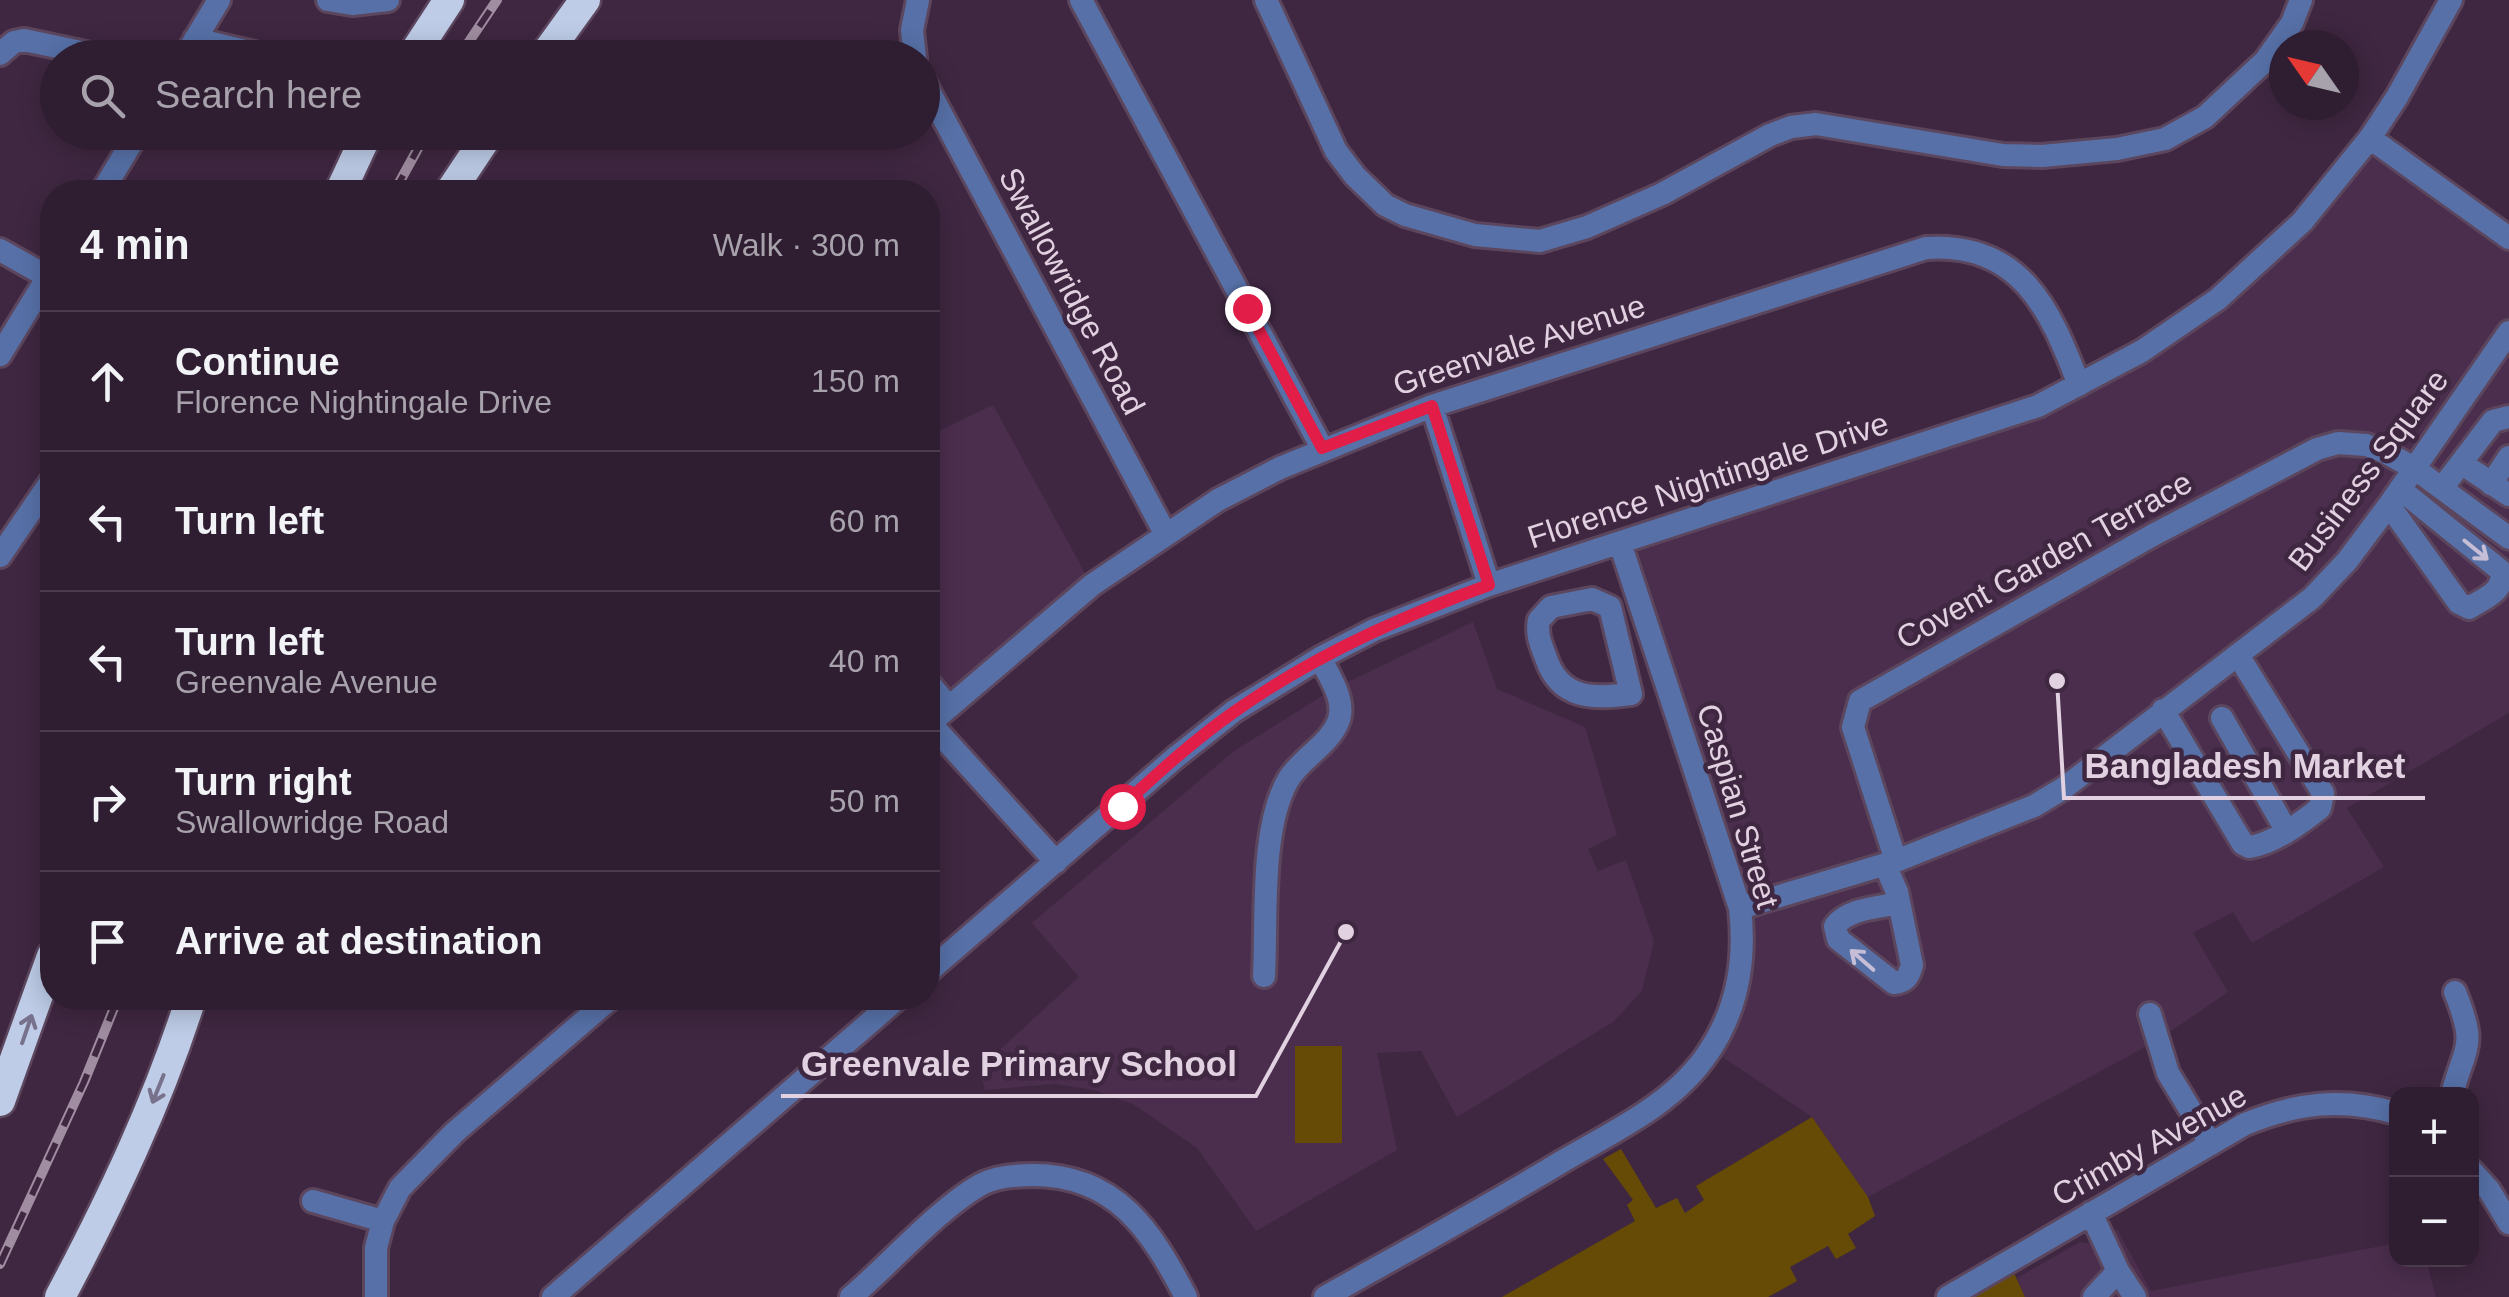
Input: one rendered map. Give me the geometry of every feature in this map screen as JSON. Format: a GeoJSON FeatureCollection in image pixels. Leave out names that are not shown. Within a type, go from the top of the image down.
{"type":"FeatureCollection","features":[{"type":"Feature","properties":{"kind":"highway"},"geometry":{"type":"LineString","coordinates":[[423,40],[450,0]]}},
{"type":"Feature","properties":{"kind":"highway"},"geometry":{"type":"LineString","coordinates":[[555,40],[585,0]]}},
{"type":"Feature","properties":{"kind":"highway"},"geometry":{"type":"LineString","coordinates":[[346,180],[360,150]]}},
{"type":"Feature","properties":{"kind":"highway"},"geometry":{"type":"LineString","coordinates":[[458,180],[478,150]]}},
{"type":"Feature","properties":{"kind":"highway"},"geometry":{"type":"LineString","coordinates":[[0,1101],[40,989]]}},
{"type":"Feature","properties":{"kind":"highway"},"geometry":{"type":"LineString","coordinates":[[60,1297],[123,1172],[188,1010]]}},
{"type":"Feature","properties":{"kind":"street"},"geometry":{"type":"LineString","coordinates":[[195,40],[219,0]]}},
{"type":"Feature","properties":{"kind":"street"},"geometry":{"type":"LineString","coordinates":[[328,0],[352,4],[388,0]]}},
{"type":"Feature","properties":{"kind":"street"},"geometry":{"type":"LineString","coordinates":[[913,40],[918,0]]}},
{"type":"Feature","properties":{"kind":"street"},"geometry":{"type":"LineString","coordinates":[[1081,0],[1322,448]]}},
{"type":"Feature","properties":{"kind":"street"},"geometry":{"type":"LineString","coordinates":[[1266,0],[1336,151],[1386,206],[1474,235],[1540,241],[1587,227],[1662,194],[1791,127],[1816,124],[2003,156],[2117,150],[2164,139],[2205,117],[2265,61],[2292,23],[2301,0]]}},
{"type":"Feature","properties":{"kind":"street","name":"Florence Nightingale Drive"},"geometry":{"type":"LineString","coordinates":[[940,962],[1176,757],[1234,712],[1320,658],[1374,630],[1489,585],[2038,406],[2142,351],[2218,299],[2302,222],[2398,97],[2451,0]]}},
{"type":"Feature","properties":{"kind":"street"},"geometry":{"type":"LineString","coordinates":[[0,54],[14,42],[40,43]]}},
{"type":"Feature","properties":{"kind":"street","name":"Swallowridge Road"},"geometry":{"type":"LineString","coordinates":[[940,112],[1165,533]]}},
{"type":"Feature","properties":{"kind":"street"},"geometry":{"type":"LineString","coordinates":[[2370,138],[2509,238]]}},
{"type":"Feature","properties":{"kind":"street"},"geometry":{"type":"LineString","coordinates":[[109,180],[127,150]]}},
{"type":"Feature","properties":{"kind":"street","name":"Greenvale Avenue"},"geometry":{"type":"LineString","coordinates":[[940,713],[1065,606],[1165,533],[1218,500],[1322,448],[1432,406],[1926,248],[1972,249],[2011,268],[2043,308],[2079,385]]}},
{"type":"Feature","properties":{"kind":"street"},"geometry":{"type":"LineString","coordinates":[[0,250],[40,269]]}},
{"type":"Feature","properties":{"kind":"street"},"geometry":{"type":"LineString","coordinates":[[0,355],[40,311]]}},
{"type":"Feature","properties":{"kind":"street","name":"Business Square"},"geometry":{"type":"LineString","coordinates":[[1740,908],[1891,863],[2034,806],[2064,788],[2312,598],[2347,561],[2506,344]]}},
{"type":"Feature","properties":{"kind":"street"},"geometry":{"type":"LineString","coordinates":[[1432,406],[1489,585]]}},
{"type":"Feature","properties":{"kind":"street"},"geometry":{"type":"LineString","coordinates":[[2442,488],[2494,421],[2509,418]]}},
{"type":"Feature","properties":{"kind":"street","name":"Covent Garden Terrace"},"geometry":{"type":"LineString","coordinates":[[1899,902],[1852,727],[1856,709],[1870,694],[2316,448],[2338,443],[2366,444],[2414,468],[2509,538]]}},
{"type":"Feature","properties":{"kind":"street"},"geometry":{"type":"LineString","coordinates":[[2462,463],[2500,489],[2509,457]]}},
{"type":"Feature","properties":{"kind":"street"},"geometry":{"type":"LineString","coordinates":[[2394,497],[2500,570],[2500,588],[2469,608],[2459,603],[2394,497]]}},
{"type":"Feature","properties":{"kind":"street"},"geometry":{"type":"LineString","coordinates":[[0,556],[40,498]]}},
{"type":"Feature","properties":{"kind":"street","name":"Caspian Street"},"geometry":{"type":"LineString","coordinates":[[1325,1297],[1664,1101],[1707,1056],[1734,1002],[1744,938],[1740,908],[1620,543]]}},
{"type":"Feature","properties":{"kind":"street"},"geometry":{"type":"LineString","coordinates":[[1632,694],[1606,603],[1592,599],[1550,607],[1543,612],[1537,629],[1552,676],[1561,685],[1594,698],[1632,694],[1667,685]]}},
{"type":"Feature","properties":{"kind":"street"},"geometry":{"type":"LineString","coordinates":[[2163,710],[2249,848],[2261,846],[2320,808],[2323,793],[2238,656]]}},
{"type":"Feature","properties":{"kind":"street"},"geometry":{"type":"LineString","coordinates":[[1264,976],[1271,826],[1278,801],[1289,778],[1338,722],[1340,707],[1335,688],[1320,658]]}},
{"type":"Feature","properties":{"kind":"street"},"geometry":{"type":"LineString","coordinates":[[940,696],[948,706]]}},
{"type":"Feature","properties":{"kind":"street"},"geometry":{"type":"LineString","coordinates":[[2222,718],[2286,830]]}},
{"type":"Feature","properties":{"kind":"street"},"geometry":{"type":"LineString","coordinates":[[940,737],[1056,862]]}},
{"type":"Feature","properties":{"kind":"street"},"geometry":{"type":"LineString","coordinates":[[2454,1087],[2469,1045],[2465,1016],[2455,992]]}},
{"type":"Feature","properties":{"kind":"street"},"geometry":{"type":"LineString","coordinates":[[376,1297],[376,1248],[383,1221],[400,1188],[421,1165],[597,1010]]}},
{"type":"Feature","properties":{"kind":"street"},"geometry":{"type":"LineString","coordinates":[[554,1297],[884,1010]]}},
{"type":"Feature","properties":{"kind":"street"},"geometry":{"type":"LineString","coordinates":[[2150,1014],[2168,1074],[2211,1144]]}},
{"type":"Feature","properties":{"kind":"street","name":"Crimby Avenue"},"geometry":{"type":"LineString","coordinates":[[1948,1297],[2245,1124],[2279,1111],[2329,1102],[2364,1104],[2389,1111]]}},
{"type":"Feature","properties":{"kind":"street"},"geometry":{"type":"LineString","coordinates":[[851,1297],[970,1192],[982,1184],[1021,1175],[1057,1175],[1108,1194],[1132,1213],[1152,1239],[1186,1297]]}},
{"type":"Feature","properties":{"kind":"street"},"geometry":{"type":"LineString","coordinates":[[2499,1184],[2509,1224]]}},
{"type":"Feature","properties":{"kind":"street"},"geometry":{"type":"LineString","coordinates":[[313,1201],[383,1221]]}},
{"type":"Feature","properties":{"kind":"street"},"geometry":{"type":"LineString","coordinates":[[2092,1214],[2118,1271],[2135,1297]]}},
{"type":"Feature","properties":{"kind":"street"},"geometry":{"type":"LineString","coordinates":[[2094,1297],[2118,1271]]}},
{"type":"Feature","properties":{"kind":"shaded area"},"geometry":{"type":"Polygon","coordinates":[[[2370,137],[2509,236],[2509,713],[2347,808],[2384,867],[2252,943],[2233,912],[2193,933],[2228,992],[2158,1040],[1868,1197],[1812,1117],[1712,1050],[1744,937],[1622,541],[2038,404],[2218,298],[2370,137]]]}},
{"type":"Feature","properties":{"kind":"shaded area"},"geometry":{"type":"Polygon","coordinates":[[[993,405],[1091,584],[940,714],[940,430],[993,405]]]}},
{"type":"Feature","properties":{"kind":"shaded area"},"geometry":{"type":"Polygon","coordinates":[[[1473,622],[1497,689],[1585,727],[1617,835],[1588,849],[1598,871],[1626,860],[1654,941],[1642,991],[1613,1022],[1457,1117],[1421,1051],[1377,1053],[1397,1150],[1256,1231],[1197,1148],[1133,1104],[1094,1090],[1055,1084],[985,1090],[979,1069],[1079,977],[1032,923],[1234,751],[1335,688],[1473,622]]]}},
{"type":"Feature","properties":{"kind":"shaded area"},"geometry":{"type":"Polygon","coordinates":[[[1295,1046],[1342,1046],[1342,1143],[1295,1143],[1295,1046]]]}},
{"type":"Feature","properties":{"kind":"shaded area"},"geometry":{"type":"Polygon","coordinates":[[[1812,1117],[1868,1197],[1875,1216],[1848,1234],[1856,1248],[1836,1259],[1828,1246],[1790,1267],[1797,1281],[1768,1297],[1502,1297],[1635,1221],[1627,1205],[1633,1200],[1603,1159],[1621,1149],[1656,1208],[1677,1198],[1685,1213],[1704,1200],[1696,1186],[1812,1117]]]}},
{"type":"Feature","properties":{"kind":"shaded area"},"geometry":{"type":"Polygon","coordinates":[[[2117,1229],[2151,1291],[2389,1244],[2389,1267],[2428,1267],[2436,1297],[2025,1297],[2017,1278],[2080,1242],[2092,1244],[2117,1229]]]}},
{"type":"Feature","properties":{"kind":"shaded area"},"geometry":{"type":"Polygon","coordinates":[[[2009,1262],[2025,1297],[1947,1297],[2009,1262]]]}},
{"type":"Feature","properties":{"kind":"railway"},"geometry":{"type":"LineString","coordinates":[[470,40],[497,0]]}},
{"type":"Feature","properties":{"kind":"railway"},"geometry":{"type":"LineString","coordinates":[[401,180],[417,150]]}},
{"type":"Feature","properties":{"kind":"railway"},"geometry":{"type":"LineString","coordinates":[[0,1264],[113,1010]]}},
{"type":"Feature","properties":{"kind":"place","name":"Bangladesh Market"},"geometry":{"type":"Point","coordinates":[2057,681]}},
{"type":"Feature","properties":{"kind":"place","name":"Greenvale Primary School"},"geometry":{"type":"Point","coordinates":[1346,932]}},
{"type":"Feature","properties":{"kind":"route"},"geometry":{"type":"LineString","coordinates":[[1122,806],[1234,712],[1320,658],[1424,608],[1489,585],[1432,406],[1322,448],[1247,308]]}}]}
